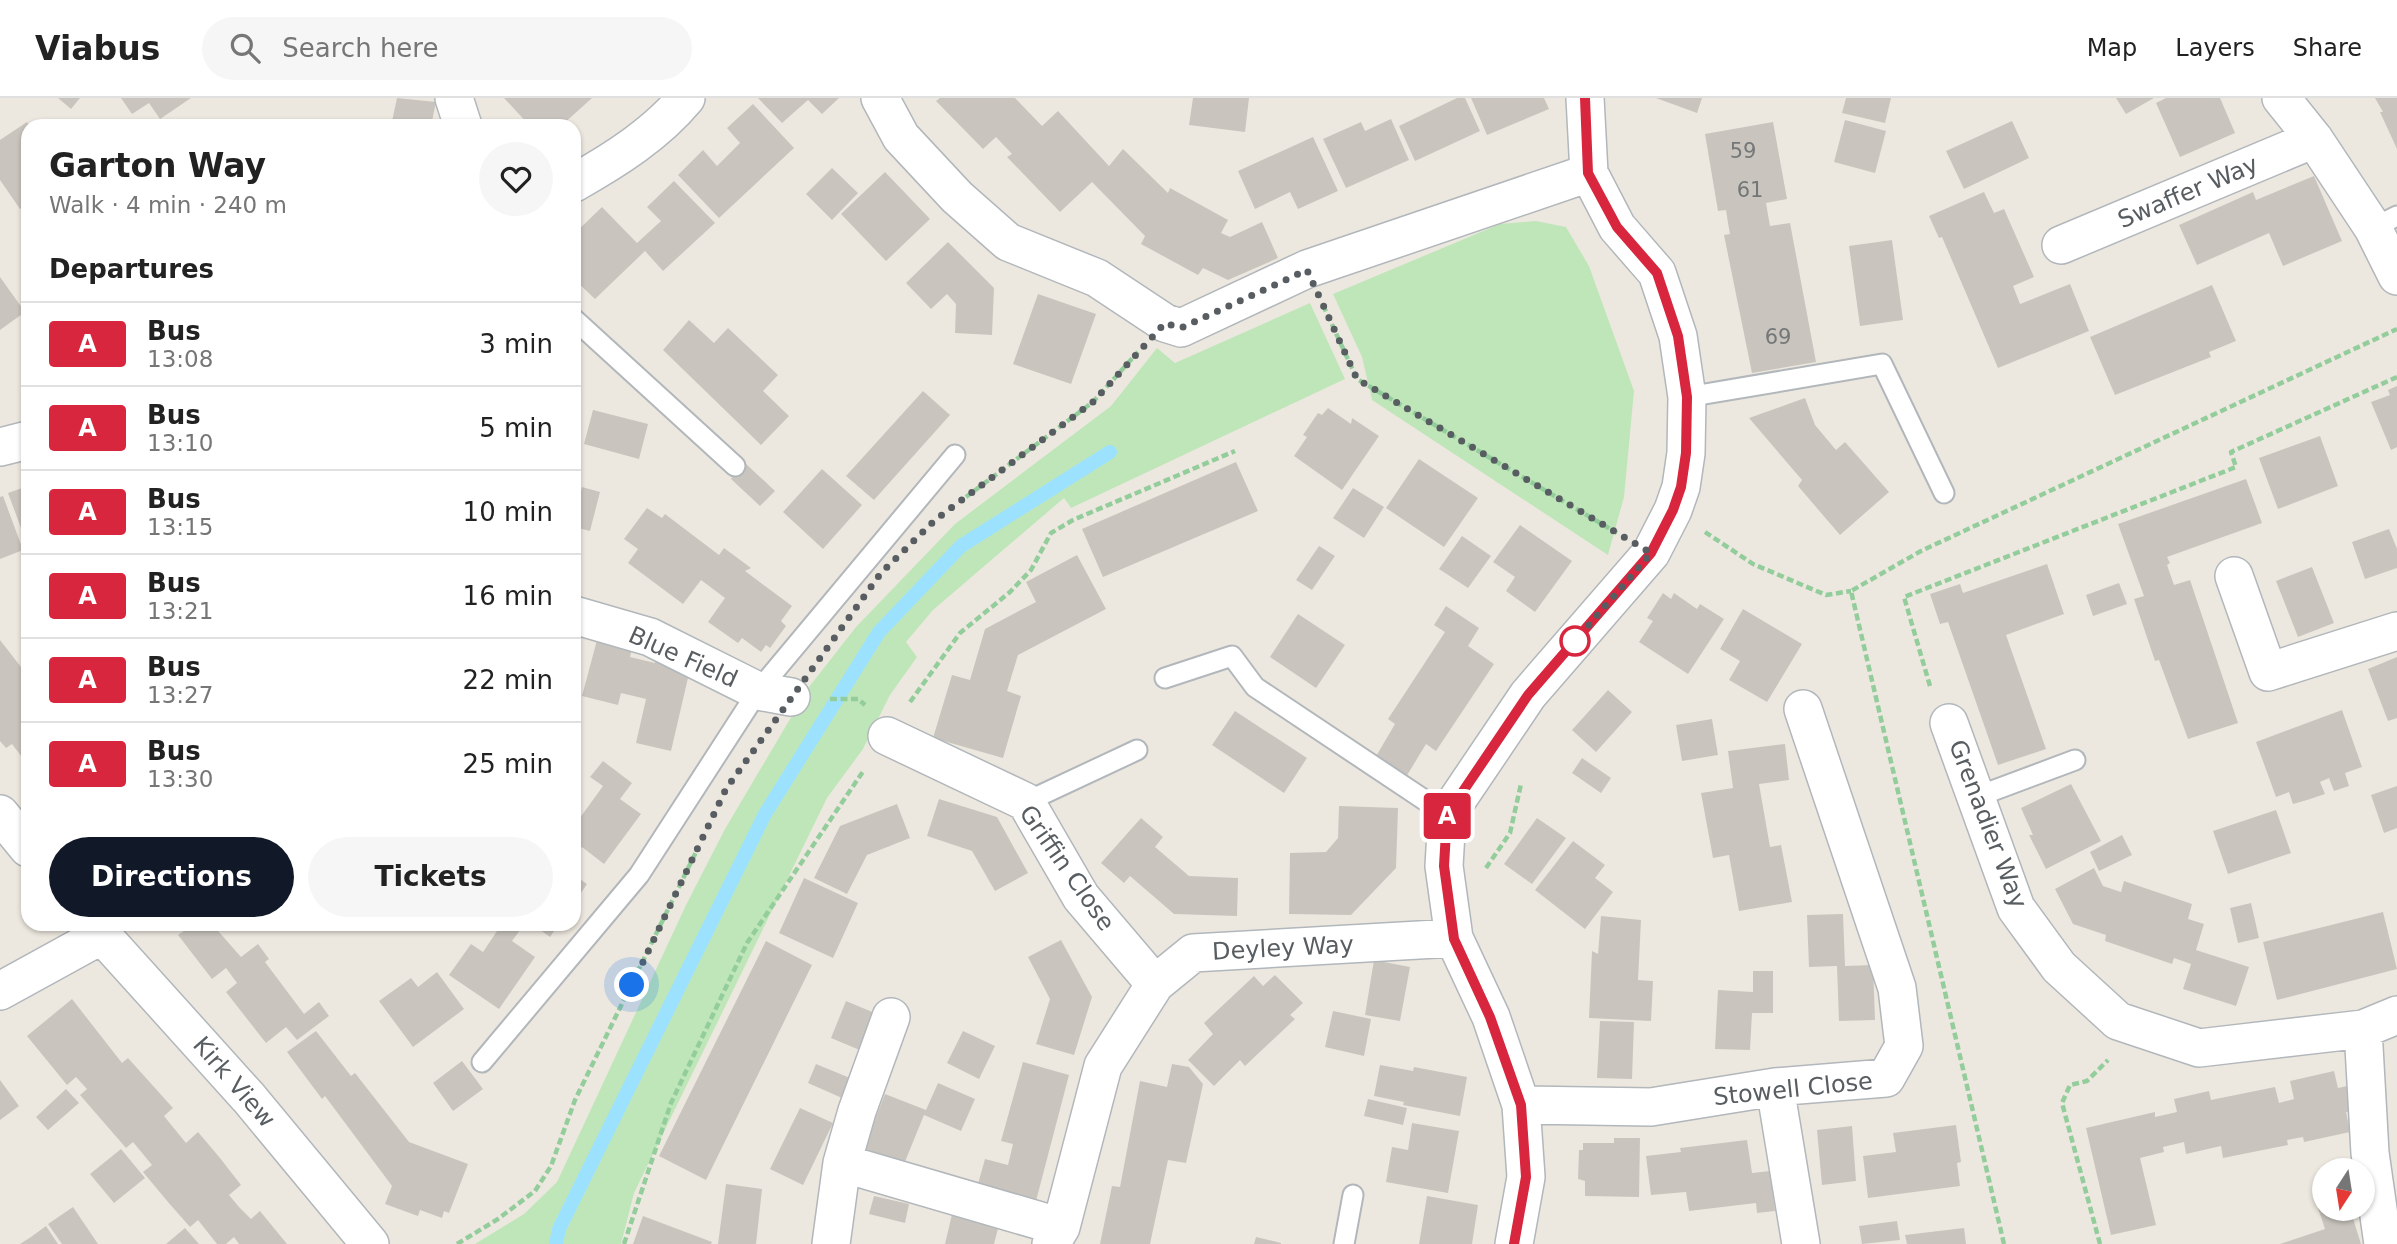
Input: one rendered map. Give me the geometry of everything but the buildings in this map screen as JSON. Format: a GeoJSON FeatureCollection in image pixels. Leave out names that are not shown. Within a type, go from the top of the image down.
{"type":"FeatureCollection","features":[{"type":"Feature","properties":{"kind":"street"},"geometry":{"type":"LineString","coordinates":[[454,98],[461,119]]}},
{"type":"Feature","properties":{"kind":"street"},"geometry":{"type":"LineString","coordinates":[[581,179],[666,121],[687,98]]}},
{"type":"Feature","properties":{"kind":"street"},"geometry":{"type":"LineString","coordinates":[[880,98],[901,137],[957,197],[1008,242],[1097,278],[1165,323],[1181,328],[1307,270],[1588,173]]}},
{"type":"Feature","properties":{"kind":"street"},"geometry":{"type":"LineString","coordinates":[[1514,1244],[1526,1177],[1521,1105],[1490,1017],[1454,939],[1446,874],[1447,815],[1528,695],[1651,553],[1673,510],[1681,487],[1686,453],[1687,397],[1678,336],[1657,273],[1617,227],[1588,173],[1585,98]]}},
{"type":"Feature","properties":{"kind":"street"},"geometry":{"type":"LineString","coordinates":[[2281,98],[2385,222],[2397,276]]}},
{"type":"Feature","properties":{"kind":"street","name":"Swaffer Way"},"geometry":{"type":"LineString","coordinates":[[2061,245],[2314,139]]}},
{"type":"Feature","properties":{"kind":"street"},"geometry":{"type":"LineString","coordinates":[[0,447],[21,442]]}},
{"type":"Feature","properties":{"kind":"street"},"geometry":{"type":"LineString","coordinates":[[2234,576],[2268,672],[2397,631]]}},
{"type":"Feature","properties":{"kind":"street","name":"Blue Field"},"geometry":{"type":"LineString","coordinates":[[581,617],[650,637],[775,694]]}},
{"type":"Feature","properties":{"kind":"street","name":"Stowell Close"},"geometry":{"type":"LineString","coordinates":[[1521,1105],[1651,1107],[1775,1087],[1886,1078],[1904,1046],[1897,988],[1803,709]]}},
{"type":"Feature","properties":{"kind":"street","name":"Grenadier Way"},"geometry":{"type":"LineString","coordinates":[[1949,723],[2016,908],[2059,967],[2118,1021],[2199,1048],[2363,1029],[2397,1015]]}},
{"type":"Feature","properties":{"kind":"street","name":"Griffin Close"},"geometry":{"type":"LineString","coordinates":[[887,736],[1026,802],[1082,897],[1155,984]]}},
{"type":"Feature","properties":{"kind":"street"},"geometry":{"type":"LineString","coordinates":[[0,814],[21,840]]}},
{"type":"Feature","properties":{"kind":"street"},"geometry":{"type":"LineString","coordinates":[[0,991],[95,931]]}},
{"type":"Feature","properties":{"kind":"street","name":"Kirk View"},"geometry":{"type":"LineString","coordinates":[[98,931],[250,1098],[370,1244]]}},
{"type":"Feature","properties":{"kind":"street","name":"Deyley Way"},"geometry":{"type":"LineString","coordinates":[[1056,1236],[1103,1066],[1155,984],[1193,953],[1454,939]]}},
{"type":"Feature","properties":{"kind":"street"},"geometry":{"type":"LineString","coordinates":[[831,1244],[842,1163],[857,1111],[891,1017]]}},
{"type":"Feature","properties":{"kind":"street"},"geometry":{"type":"LineString","coordinates":[[2363,1029],[2370,1153],[2383,1244]]}},
{"type":"Feature","properties":{"kind":"street"},"geometry":{"type":"LineString","coordinates":[[1775,1087],[1801,1244]]}},
{"type":"Feature","properties":{"kind":"street"},"geometry":{"type":"LineString","coordinates":[[842,1163],[1056,1236]]}},
{"type":"Feature","properties":{"kind":"lane"},"geometry":{"type":"LineString","coordinates":[[581,325],[735,466]]}},
{"type":"Feature","properties":{"kind":"lane"},"geometry":{"type":"LineString","coordinates":[[1687,397],[1882,364],[1944,493]]}},
{"type":"Feature","properties":{"kind":"lane"},"geometry":{"type":"LineString","coordinates":[[482,1062],[639,875],[955,455]]}},
{"type":"Feature","properties":{"kind":"lane"},"geometry":{"type":"LineString","coordinates":[[1165,678],[1232,656],[1255,687],[1447,815]]}},
{"type":"Feature","properties":{"kind":"lane"},"geometry":{"type":"LineString","coordinates":[[1026,802],[1137,750]]}},
{"type":"Feature","properties":{"kind":"lane"},"geometry":{"type":"LineString","coordinates":[[1976,797],[2075,760]]}},
{"type":"Feature","properties":{"kind":"lane"},"geometry":{"type":"LineString","coordinates":[[1344,1244],[1353,1195]]}},
{"type":"Feature","properties":{"kind":"path"},"geometry":{"type":"LineString","coordinates":[[1307,270],[1357,379],[1651,553]]}},
{"type":"Feature","properties":{"kind":"path"},"geometry":{"type":"LineString","coordinates":[[957,504],[1093,402],[1165,323]]}},
{"type":"Feature","properties":{"kind":"path"},"geometry":{"type":"LineString","coordinates":[[1673,510],[1753,564],[1826,595],[1851,591],[1921,551],[2397,329]]}},
{"type":"Feature","properties":{"kind":"path"},"geometry":{"type":"LineString","coordinates":[[1949,723],[1939,721],[1904,597],[2236,467],[2231,452],[2397,377]]}},
{"type":"Feature","properties":{"kind":"path"},"geometry":{"type":"LineString","coordinates":[[624,1244],[671,1102],[747,943],[960,633],[1010,592],[1031,570],[1051,533],[1073,520],[1235,451]]}},
{"type":"Feature","properties":{"kind":"path"},"geometry":{"type":"LineString","coordinates":[[1851,591],[2004,1244]]}},
{"type":"Feature","properties":{"kind":"path"},"geometry":{"type":"LineString","coordinates":[[1446,874],[1484,872],[1510,833],[1525,763],[1499,737]]}},
{"type":"Feature","properties":{"kind":"path"},"geometry":{"type":"LineString","coordinates":[[457,1244],[498,1219],[535,1191],[551,1166],[575,1100],[696,851]]}},
{"type":"Feature","properties":{"kind":"path"},"geometry":{"type":"LineString","coordinates":[[2100,1244],[2062,1103],[2070,1085],[2087,1081],[2141,1029]]}},
{"type":"Feature","properties":{"kind":"green space"},"geometry":{"type":"Polygon","coordinates":[[[1536,221],[1566,227],[1589,266],[1634,391],[1624,497],[1608,555],[1372,400],[1362,357],[1333,294],[1500,224],[1536,221]]]}},
{"type":"Feature","properties":{"kind":"green space"},"geometry":{"type":"Polygon","coordinates":[[[1310,303],[1345,379],[1071,508],[1064,498],[933,610],[906,642],[917,657],[890,695],[863,749],[827,798],[634,1193],[621,1244],[475,1244],[524,1214],[557,1182],[686,905],[725,829],[809,687],[856,627],[955,524],[1111,406],[1157,348],[1175,363],[1310,303]]]}},
{"type":"Feature","properties":{"kind":"waterway"},"geometry":{"type":"LineString","coordinates":[[556,1244],[559,1229],[765,814],[879,632],[961,546],[1110,452]]}},
{"type":"Feature","properties":{"kind":"bus line","name":"A"},"geometry":{"type":"LineString","coordinates":[[1514,1244],[1526,1177],[1521,1105],[1490,1017],[1454,939],[1444,866],[1447,815],[1528,695],[1651,553],[1673,510],[1681,487],[1686,453],[1687,397],[1678,336],[1657,273],[1617,227],[1588,173],[1585,98]]}},
{"type":"Feature","properties":{"kind":"route"},"geometry":{"type":"LineString","coordinates":[[632,985],[726,789],[881,573],[935,520],[1093,402],[1165,323],[1181,328],[1307,270],[1357,379],[1651,553],[1575,641]]}}]}
